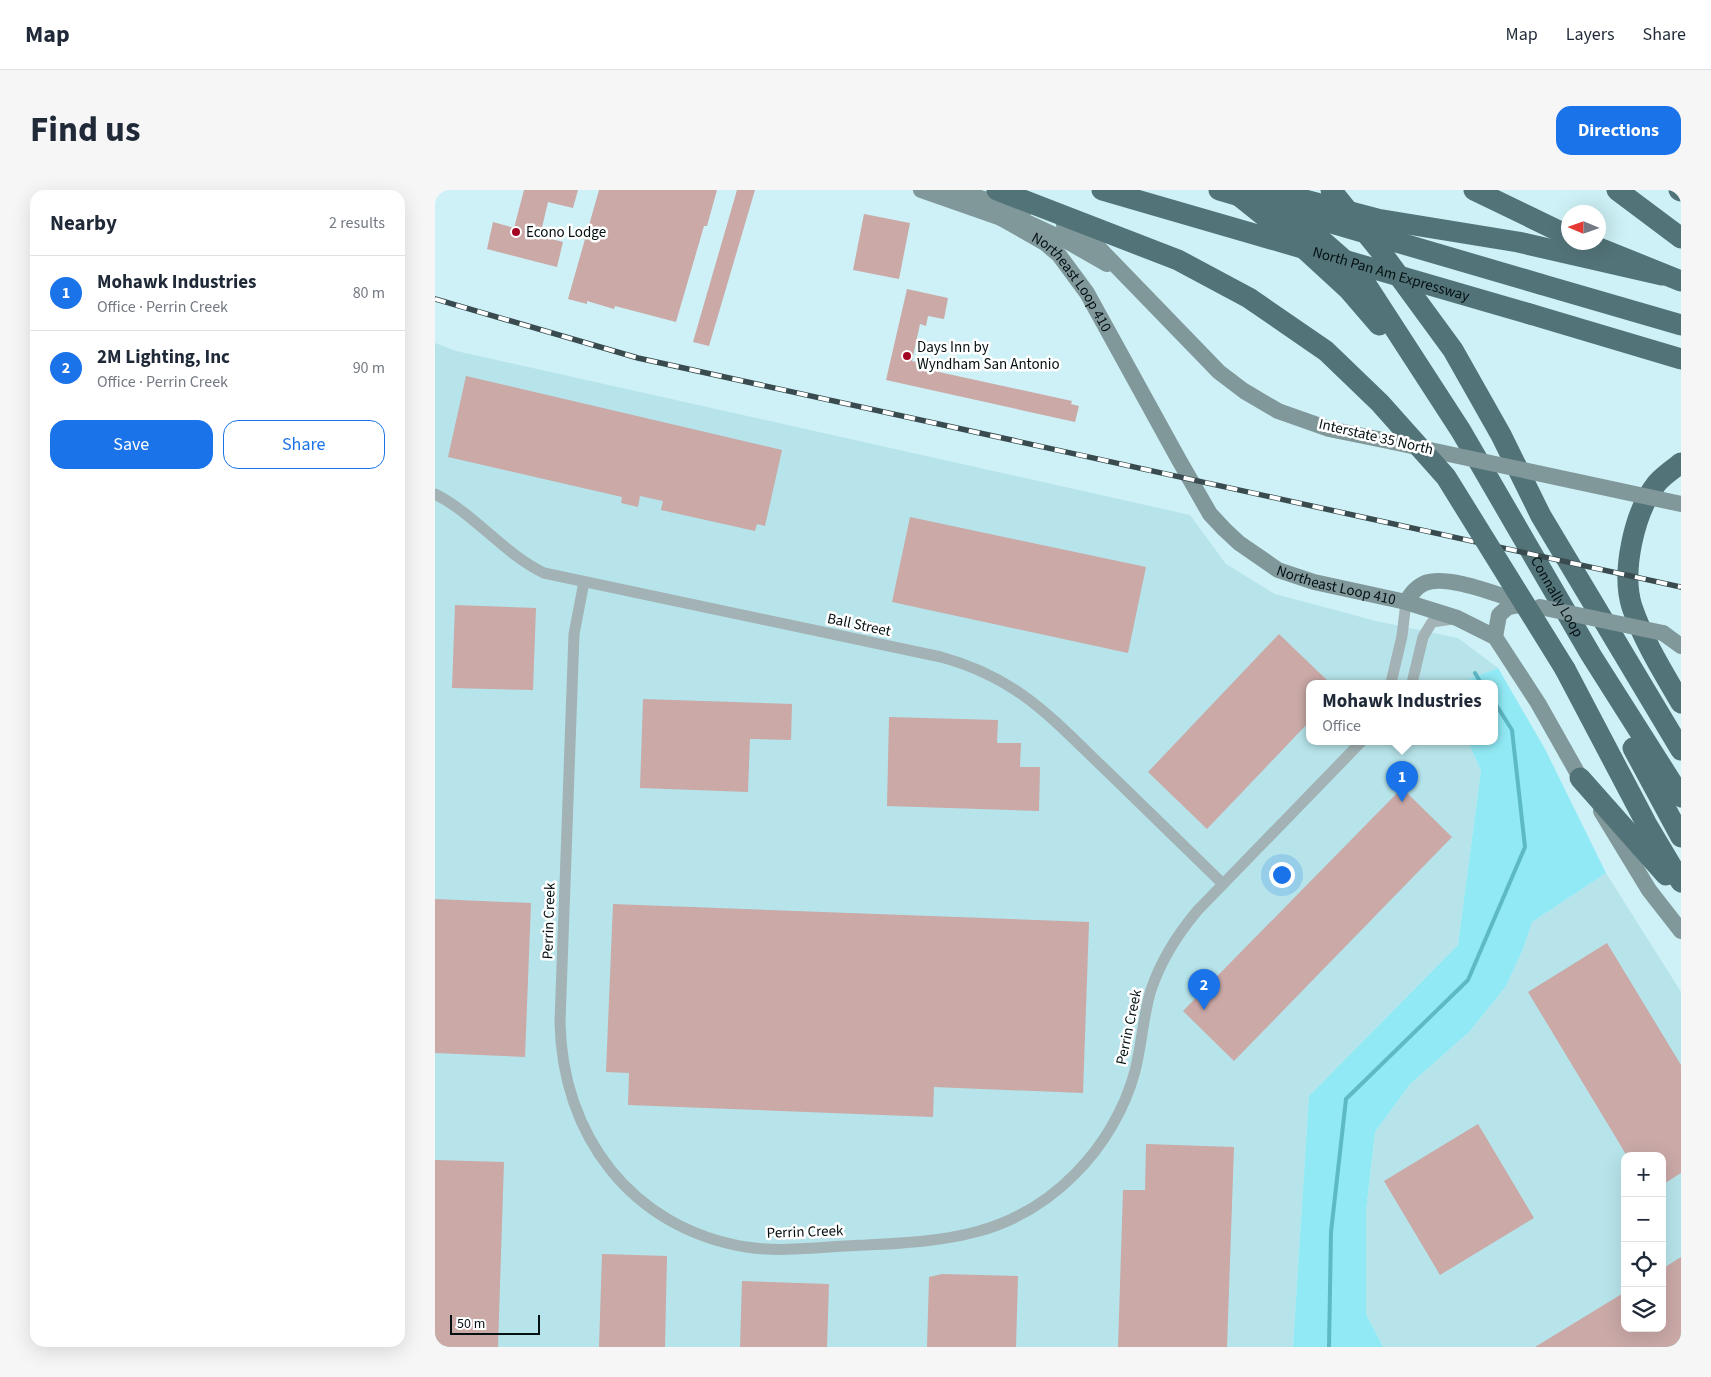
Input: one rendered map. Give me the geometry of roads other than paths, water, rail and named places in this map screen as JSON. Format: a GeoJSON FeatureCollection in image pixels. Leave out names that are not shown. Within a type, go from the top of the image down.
{"type":"FeatureCollection","features":[{"type":"Feature","properties":{"kind":"highway"},"geometry":{"type":"LineString","coordinates":[[997,190],[1178,260],[1249,298],[1327,351],[1381,403],[1446,477],[1505,568],[1565,669],[1646,823],[1681,882]]}},
{"type":"Feature","properties":{"kind":"highway","name":"North Pan Am Expressway"},"geometry":{"type":"LineString","coordinates":[[1102,190],[1681,359]]}},
{"type":"Feature","properties":{"kind":"highway"},"geometry":{"type":"LineString","coordinates":[[1219,190],[1673,322]]}},
{"type":"Feature","properties":{"kind":"highway"},"geometry":{"type":"LineString","coordinates":[[1231,190],[1299,244],[1348,289],[1436,394]]}},
{"type":"Feature","properties":{"kind":"highway"},"geometry":{"type":"LineString","coordinates":[[1266,190],[1358,272],[1436,394]]}},
{"type":"Feature","properties":{"kind":"highway"},"geometry":{"type":"LineString","coordinates":[[1266,190],[1377,218],[1518,242],[1671,278]]}},
{"type":"Feature","properties":{"kind":"highway"},"geometry":{"type":"LineString","coordinates":[[1331,190],[1382,252],[1453,350],[1501,436],[1541,516],[1681,750]]}},
{"type":"Feature","properties":{"kind":"highway"},"geometry":{"type":"LineString","coordinates":[[1474,190],[1561,232]]}},
{"type":"Feature","properties":{"kind":"highway"},"geometry":{"type":"LineString","coordinates":[[1617,190],[1681,238]]}},
{"type":"Feature","properties":{"kind":"highway"},"geometry":{"type":"LineString","coordinates":[[1603,250],[1671,278]]}},
{"type":"Feature","properties":{"kind":"highway","name":"Connally Loop"},"geometry":{"type":"LineString","coordinates":[[1436,394],[1501,496],[1591,655],[1681,797]]}},
{"type":"Feature","properties":{"kind":"highway"},"geometry":{"type":"LineString","coordinates":[[1681,464],[1657,483],[1638,516],[1630,552],[1629,586],[1632,606],[1648,646],[1681,703]]}},
{"type":"Feature","properties":{"kind":"highway"},"geometry":{"type":"LineString","coordinates":[[1501,496],[1584,658],[1681,839]]}},
{"type":"Feature","properties":{"kind":"highway"},"geometry":{"type":"LineString","coordinates":[[1565,669],[1681,839]]}},
{"type":"Feature","properties":{"kind":"highway"},"geometry":{"type":"LineString","coordinates":[[1580,778],[1681,891]]}},
{"type":"Feature","properties":{"kind":"main road","name":"Interstate 35 North"},"geometry":{"type":"LineString","coordinates":[[921,190],[1001,218],[1024,221],[1065,240],[1122,272]]}},
{"type":"Feature","properties":{"kind":"main road","name":"Interstate 35 North"},"geometry":{"type":"LineString","coordinates":[[947,190],[1041,214],[1079,232],[1095,244],[1219,372],[1244,391],[1278,411],[1329,429],[1681,504]]}},
{"type":"Feature","properties":{"kind":"main road"},"geometry":{"type":"LineString","coordinates":[[1032,190],[1041,214]]}},
{"type":"Feature","properties":{"kind":"main road","name":"Northeast Loop 410"},"geometry":{"type":"LineString","coordinates":[[1001,218],[1045,242],[1059,254],[1087,293],[1118,346],[1151,411],[1210,514],[1239,543],[1278,570],[1314,582],[1406,602],[1457,618],[1495,637]]}},
{"type":"Feature","properties":{"kind":"main road"},"geometry":{"type":"LineString","coordinates":[[1406,602],[1413,591],[1426,583],[1445,580],[1532,605],[1663,633],[1681,646]]}},
{"type":"Feature","properties":{"kind":"main road"},"geometry":{"type":"LineString","coordinates":[[1532,605],[1508,607],[1499,615],[1495,637],[1538,703],[1580,778],[1649,890],[1681,931]]}},
{"type":"Feature","properties":{"kind":"street","name":"Ball Street"},"geometry":{"type":"LineString","coordinates":[[435,494],[469,515],[501,545],[531,567],[544,573],[941,657],[985,672],[1018,690],[1042,709],[1223,884]]}},
{"type":"Feature","properties":{"kind":"street","name":"Perrin Creek"},"geometry":{"type":"LineString","coordinates":[[584,582],[574,634],[560,1022],[563,1068],[568,1090],[579,1119],[597,1152],[611,1171],[643,1202],[682,1227],[725,1242],[771,1249],[923,1242],[971,1235],[1016,1218],[1037,1205],[1075,1175],[1091,1157],[1109,1130],[1127,1094],[1135,1071],[1145,1012],[1159,969],[1182,929],[1358,745]]}},
{"type":"Feature","properties":{"kind":"street"},"geometry":{"type":"LineString","coordinates":[[1392,680],[1402,636],[1406,602]]}},
{"type":"Feature","properties":{"kind":"street"},"geometry":{"type":"LineString","coordinates":[[1412,680],[1423,637],[1432,622],[1457,618]]}},
{"type":"Feature","properties":{"kind":"waterway"},"geometry":{"type":"LineString","coordinates":[[1475,673],[1479,680]]}},
{"type":"Feature","properties":{"kind":"waterway"},"geometry":{"type":"LineString","coordinates":[[1329,1347],[1331,1232],[1346,1099],[1468,980],[1525,847],[1512,730],[1498,708]]}},
{"type":"Feature","properties":{"kind":"railway"},"geometry":{"type":"LineString","coordinates":[[435,299],[638,358],[1681,587]]}},
{"type":"Feature","properties":{"kind":"place","name":"Econo Lodge"},"geometry":{"type":"Point","coordinates":[516,232]}},
{"type":"Feature","properties":{"kind":"place","name":"Days Inn by Wyndham San Antonio"},"geometry":{"type":"Point","coordinates":[907,356]}},
{"type":"Feature","properties":{"kind":"place","name":"Mohawk Industries"},"geometry":{"type":"Point","coordinates":[1402,802]}},
{"type":"Feature","properties":{"kind":"place","name":"2M Lighting, Inc"},"geometry":{"type":"Point","coordinates":[1204,1010]}}]}
